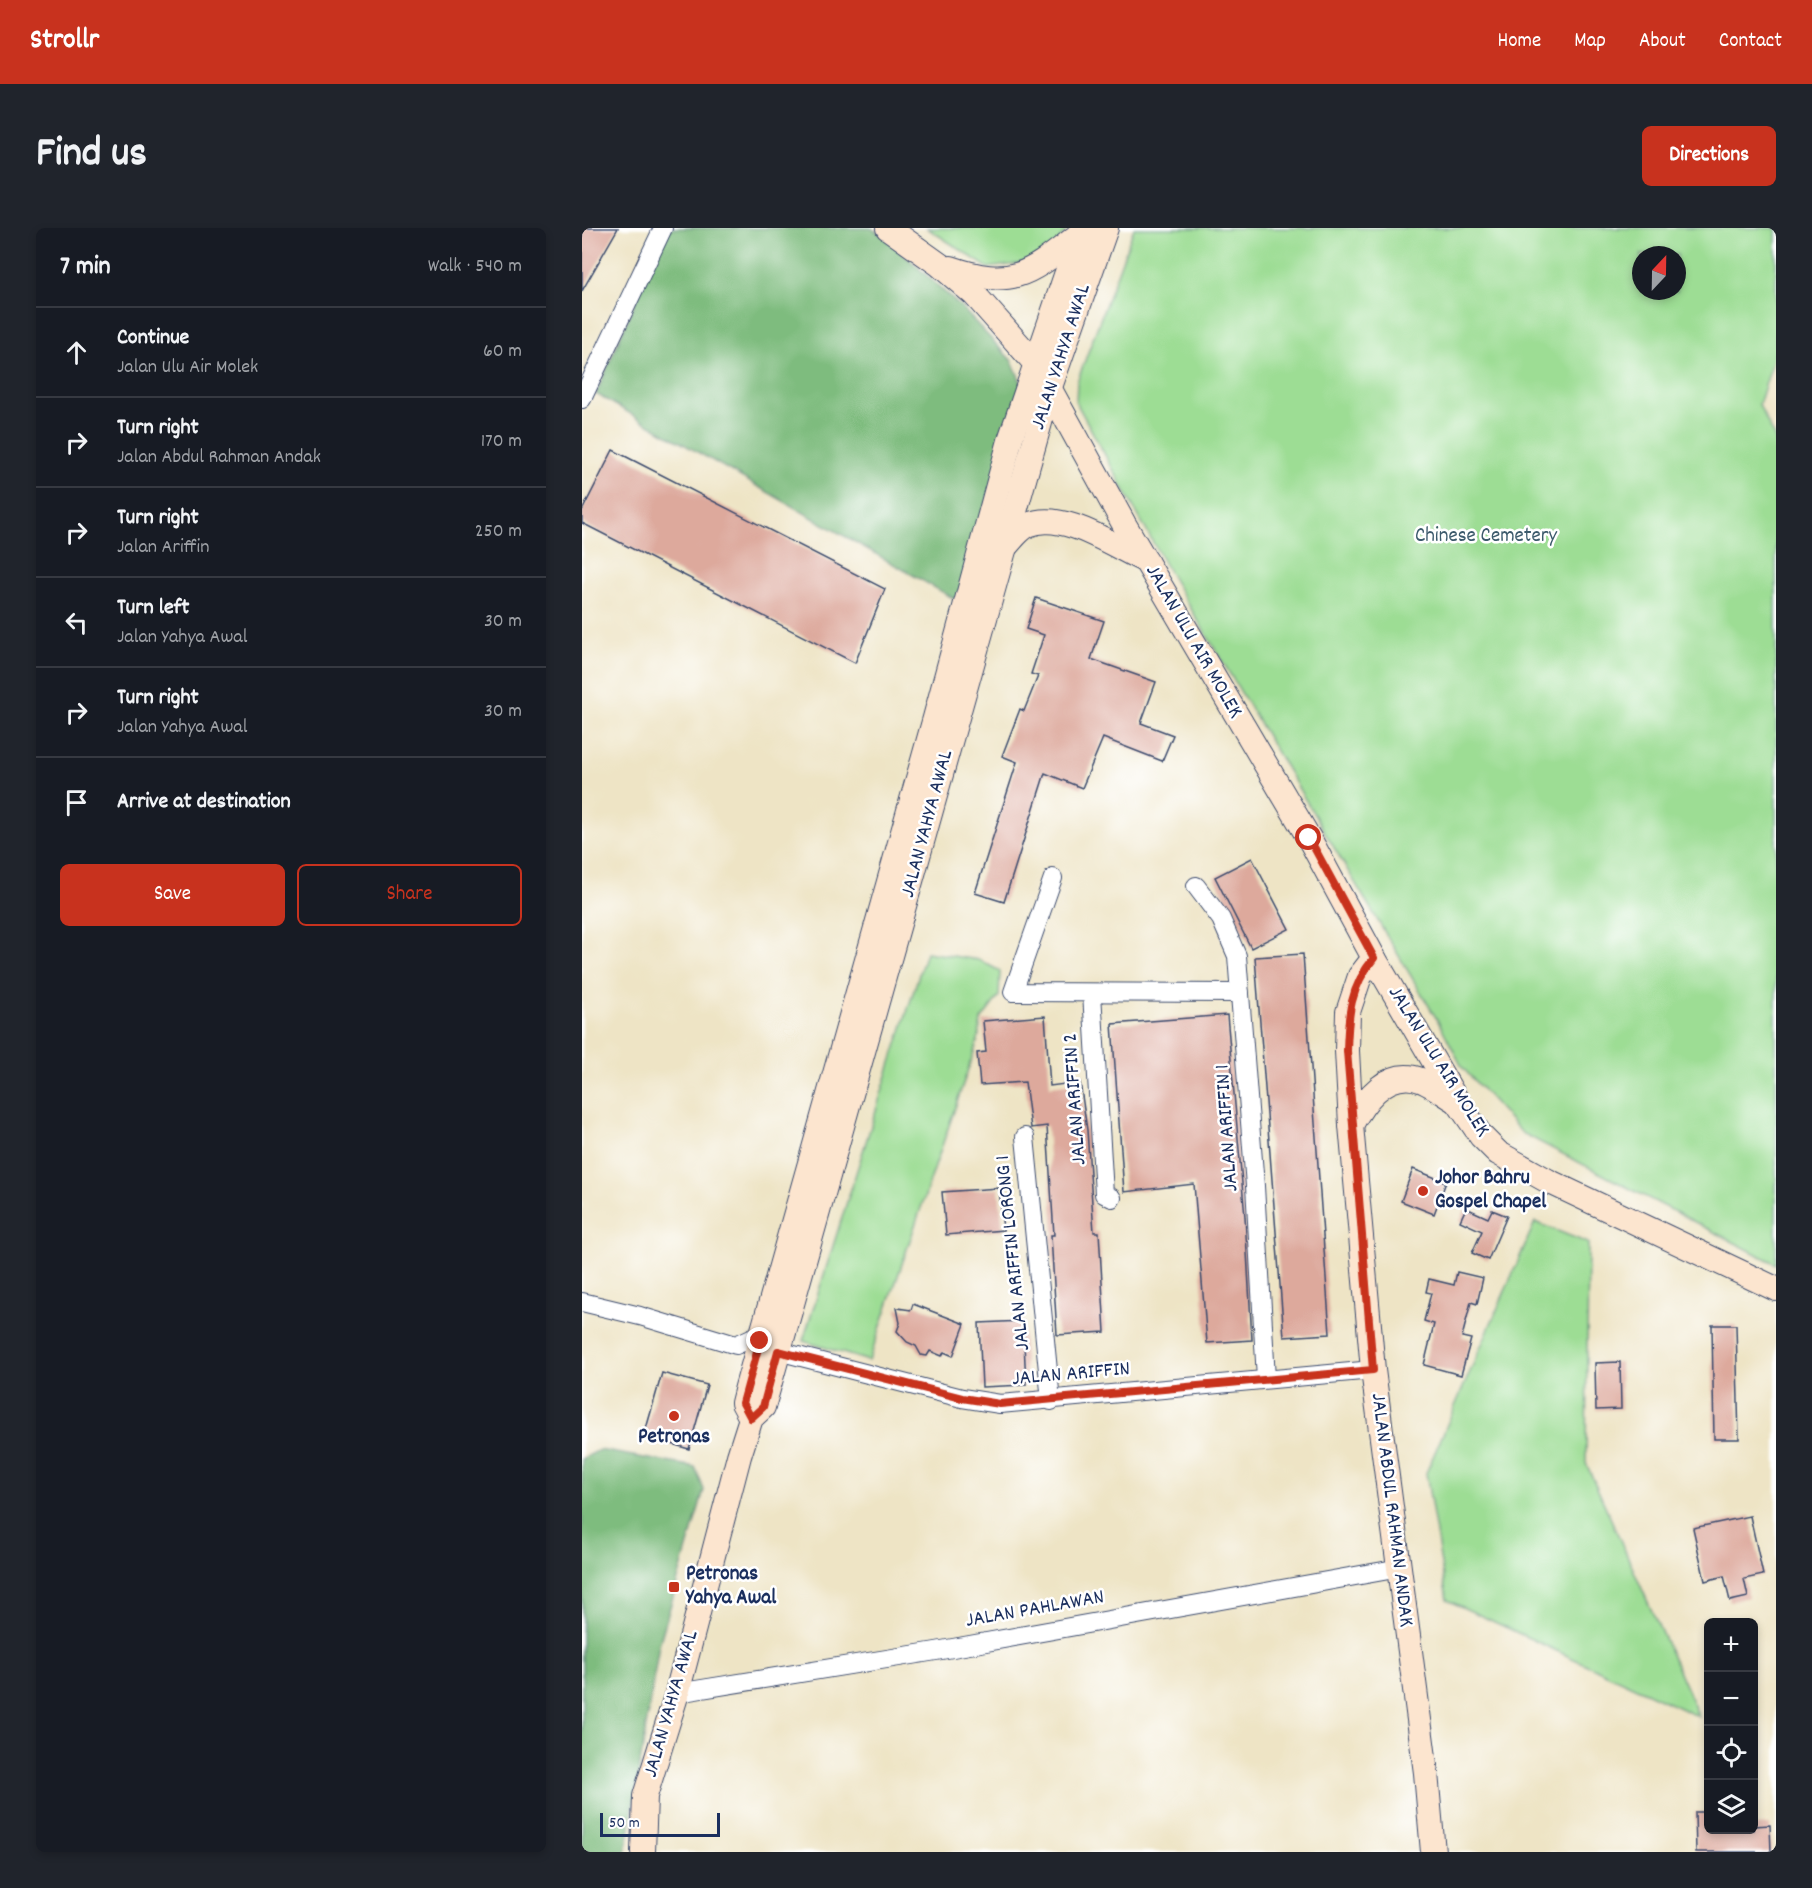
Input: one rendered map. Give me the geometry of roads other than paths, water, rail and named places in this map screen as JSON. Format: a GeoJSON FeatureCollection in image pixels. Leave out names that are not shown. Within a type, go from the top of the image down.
{"type":"FeatureCollection","features":[{"type":"Feature","properties":{"kind":"main road"},"geometry":{"type":"LineString","coordinates":[[888,228],[940,265],[980,278],[1021,275],[1032,271],[1081,231]]}},
{"type":"Feature","properties":{"kind":"main road","name":"JALAN YAHYA AWAL"},"geometry":{"type":"LineString","coordinates":[[643,1852],[645,1796],[677,1693],[751,1418],[763,1407],[880,999],[1050,387],[1106,228]]}},
{"type":"Feature","properties":{"kind":"main road","name":"JALAN YAHYA AWAL"},"geometry":{"type":"LineString","coordinates":[[751,1418],[743,1403],[750,1375],[1011,437],[1081,231]]}},
{"type":"Feature","properties":{"kind":"main road","name":"JALAN ULU AIR MOLEK"},"geometry":{"type":"LineString","coordinates":[[940,265],[974,294],[1036,364],[1146,561],[1309,838],[1374,958],[1457,1101],[1481,1136],[1498,1153],[1548,1181],[1776,1288]]}},
{"type":"Feature","properties":{"kind":"main road"},"geometry":{"type":"LineString","coordinates":[[1004,548],[1028,525],[1040,521],[1057,522],[1071,525],[1146,561]]}},
{"type":"Feature","properties":{"kind":"main road","name":"JALAN ABDUL RAHMAN ANDAK"},"geometry":{"type":"LineString","coordinates":[[1374,958],[1360,976],[1348,1012],[1347,1051],[1351,1125],[1373,1370],[1426,1773],[1433,1852]]}},
{"type":"Feature","properties":{"kind":"main road"},"geometry":{"type":"LineString","coordinates":[[1351,1125],[1361,1106],[1373,1092],[1385,1082],[1407,1076],[1423,1080],[1457,1101]]}},
{"type":"Feature","properties":{"kind":"street"},"geometry":{"type":"LineString","coordinates":[[582,399],[663,228]]}},
{"type":"Feature","properties":{"kind":"street"},"geometry":{"type":"LineString","coordinates":[[1053,878],[1011,991],[1015,993],[1240,993]]}},
{"type":"Feature","properties":{"kind":"street","name":"JALAN ARIFFIN 1"},"geometry":{"type":"LineString","coordinates":[[1196,886],[1221,919],[1237,956],[1255,1186],[1266,1379]]}},
{"type":"Feature","properties":{"kind":"street","name":"JALAN ARIFFIN 2"},"geometry":{"type":"LineString","coordinates":[[1092,993],[1104,1194],[1112,1198]]}},
{"type":"Feature","properties":{"kind":"street","name":"JALAN ARIFFIN LORONG 1"},"geometry":{"type":"LineString","coordinates":[[1025,1137],[1051,1401]]}},
{"type":"Feature","properties":{"kind":"street"},"geometry":{"type":"LineString","coordinates":[[582,1302],[640,1316],[736,1345],[744,1357],[750,1375]]}},
{"type":"Feature","properties":{"kind":"street"},"geometry":{"type":"LineString","coordinates":[[736,1345],[762,1333]]}},
{"type":"Feature","properties":{"kind":"street","name":"JALAN ARIFFIN"},"geometry":{"type":"LineString","coordinates":[[778,1351],[962,1398],[1000,1404],[1373,1370]]}},
{"type":"Feature","properties":{"kind":"street","name":"JALAN PAHLAWAN"},"geometry":{"type":"LineString","coordinates":[[677,1693],[948,1649],[1400,1568]]}},
{"type":"Feature","properties":{"kind":"place","name":"Johor Bahru Gospel Chapel"},"geometry":{"type":"Point","coordinates":[1423,1191]}},
{"type":"Feature","properties":{"kind":"place","name":"Petronas"},"geometry":{"type":"Point","coordinates":[674,1416]}},
{"type":"Feature","properties":{"kind":"place","name":"Petronas Yahya Awal"},"geometry":{"type":"Point","coordinates":[674,1587]}},
{"type":"Feature","properties":{"kind":"park label","name":"Chinese Cemetery"},"geometry":{"type":"Point","coordinates":[1486,537]}}]}
